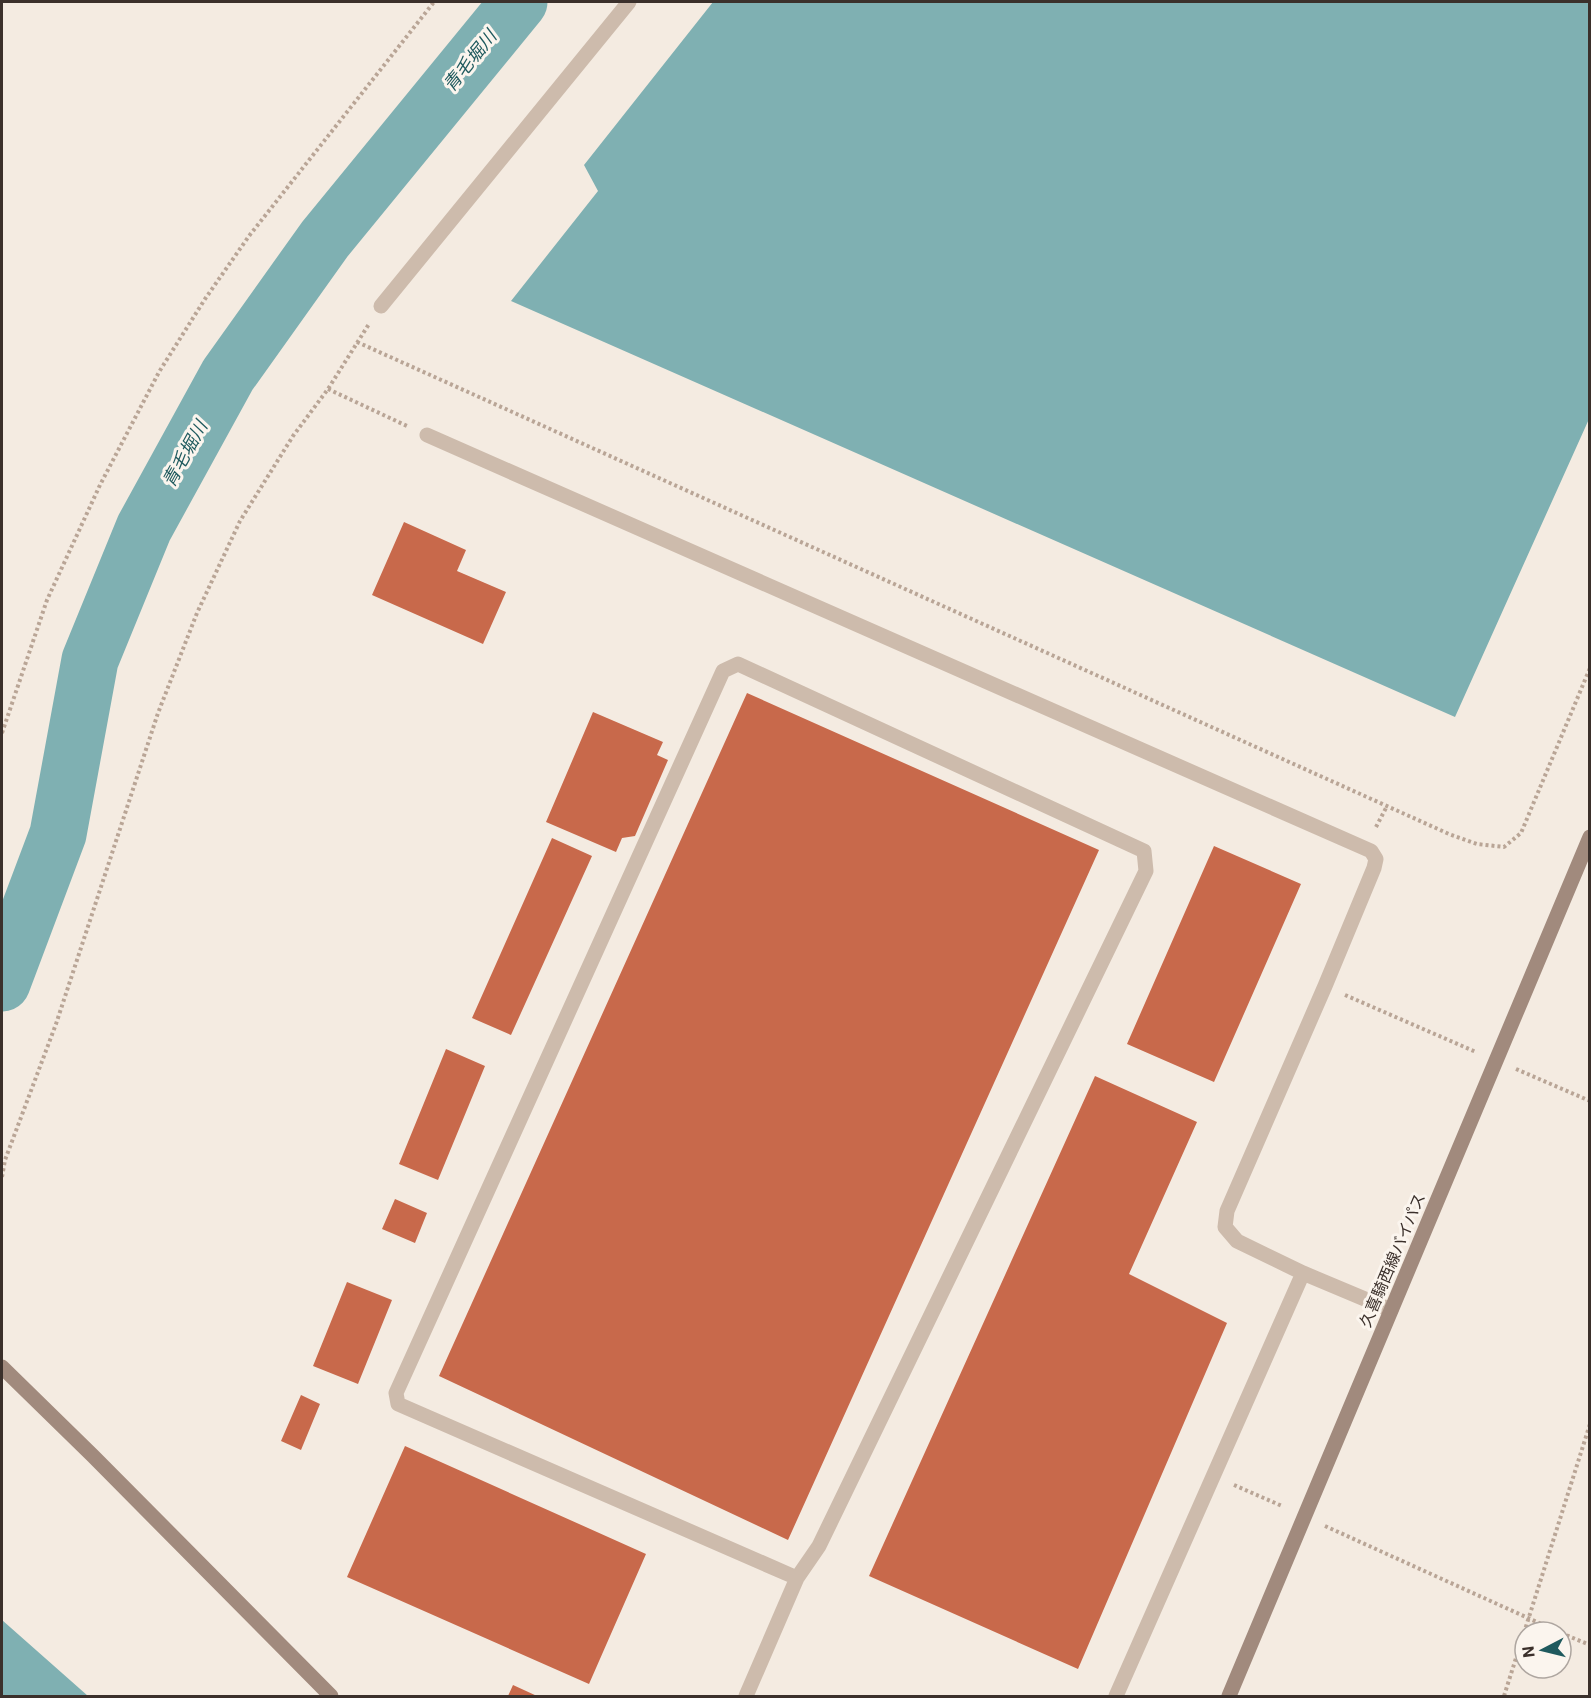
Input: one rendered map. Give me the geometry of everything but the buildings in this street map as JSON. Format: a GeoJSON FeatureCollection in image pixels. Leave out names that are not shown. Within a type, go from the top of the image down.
{"type":"FeatureCollection","features":[{"type":"Feature","properties":{"kind":"main road","name":"久喜騎西線バイパス"},"geometry":{"type":"LineString","coordinates":[[1229,1696],[1590,837]]}},
{"type":"Feature","properties":{"kind":"main road"},"geometry":{"type":"LineString","coordinates":[[2,1367],[331,1696]]}},
{"type":"Feature","properties":{"kind":"lane"},"geometry":{"type":"LineString","coordinates":[[381,306],[628,2]]}},
{"type":"Feature","properties":{"kind":"lane"},"geometry":{"type":"LineString","coordinates":[[427,435],[1371,851],[1376,859],[1374,868],[1227,1211],[1225,1227],[1237,1241],[1303,1273],[1391,1310]]}},
{"type":"Feature","properties":{"kind":"lane"},"geometry":{"type":"LineString","coordinates":[[746,1696],[797,1578],[819,1546],[1146,871],[1144,851],[738,664],[723,670],[396,1393],[398,1404],[797,1578]]}},
{"type":"Feature","properties":{"kind":"lane"},"geometry":{"type":"LineString","coordinates":[[1116,1696],[1303,1273]]}},
{"type":"Feature","properties":{"kind":"path"},"geometry":{"type":"LineString","coordinates":[[2,733],[47,600],[100,485],[159,372],[249,236],[434,2]]}},
{"type":"Feature","properties":{"kind":"path"},"geometry":{"type":"LineString","coordinates":[[2,1177],[5,1160],[56,1024],[158,713],[197,613],[240,521],[293,436],[328,389],[381,306]]}},
{"type":"Feature","properties":{"kind":"path"},"geometry":{"type":"LineString","coordinates":[[357,342],[1449,834],[1477,844],[1504,847],[1521,833],[1590,668]]}},
{"type":"Feature","properties":{"kind":"path"},"geometry":{"type":"LineString","coordinates":[[328,389],[427,435]]}},
{"type":"Feature","properties":{"kind":"path"},"geometry":{"type":"LineString","coordinates":[[1325,986],[1590,1101]]}},
{"type":"Feature","properties":{"kind":"path"},"geometry":{"type":"LineString","coordinates":[[1504,1696],[1590,1424]]}},
{"type":"Feature","properties":{"kind":"path"},"geometry":{"type":"LineString","coordinates":[[1213,1475],[1529,1619]]}},
{"type":"Feature","properties":{"kind":"path"},"geometry":{"type":"LineString","coordinates":[[1573,1638],[1590,1645]]}},
{"type":"Feature","properties":{"kind":"water"},"geometry":{"type":"Polygon","coordinates":[[[713,2],[1589,2],[1589,419],[1455,717],[511,301],[598,191],[584,165],[713,2]]]}},
{"type":"Feature","properties":{"kind":"water"},"geometry":{"type":"Polygon","coordinates":[[[2,1620],[88,1696],[2,1696],[2,1620]]]}},
{"type":"Feature","properties":{"kind":"waterway","name":"青毛堀川"},"geometry":{"type":"LineString","coordinates":[[2,983],[58,834],[90,660],[144,528],[228,375],[325,239],[519,2]]}}]}
